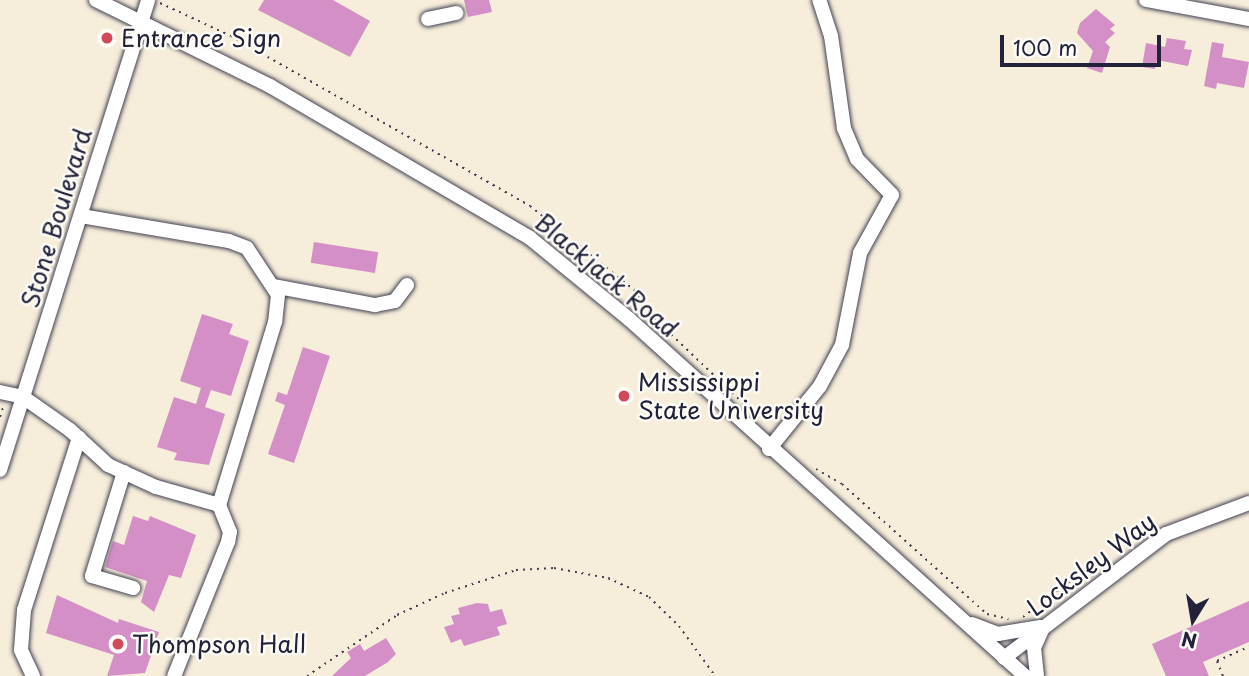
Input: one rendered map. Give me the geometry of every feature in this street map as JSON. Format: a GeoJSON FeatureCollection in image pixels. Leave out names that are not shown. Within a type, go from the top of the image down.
{"type":"FeatureCollection","features":[{"type":"Feature","properties":{"kind":"street","name":"Blackjack Road"},"geometry":{"type":"LineString","coordinates":[[96,0],[270,86],[530,237],[611,303],[769,449],[1025,676]]}},
{"type":"Feature","properties":{"kind":"street","name":"Stone Boulevard"},"geometry":{"type":"LineString","coordinates":[[0,470],[148,0]]}},
{"type":"Feature","properties":{"kind":"street"},"geometry":{"type":"LineString","coordinates":[[769,449],[820,386],[842,345],[860,253],[892,195],[857,159],[844,128],[833,47],[819,0]]}},
{"type":"Feature","properties":{"kind":"street"},"geometry":{"type":"LineString","coordinates":[[1146,0],[1249,19]]}},
{"type":"Feature","properties":{"kind":"street"},"geometry":{"type":"LineString","coordinates":[[428,19],[456,13]]}},
{"type":"Feature","properties":{"kind":"street"},"geometry":{"type":"LineString","coordinates":[[81,216],[229,241],[247,248],[278,295],[275,322],[219,505],[230,532],[228,542],[174,676]]}},
{"type":"Feature","properties":{"kind":"street"},"geometry":{"type":"LineString","coordinates":[[273,286],[376,305],[395,301],[407,285]]}},
{"type":"Feature","properties":{"kind":"street"},"geometry":{"type":"LineString","coordinates":[[0,392],[23,397],[79,438],[108,465],[219,505]]}},
{"type":"Feature","properties":{"kind":"street"},"geometry":{"type":"LineString","coordinates":[[33,676],[21,650],[24,610],[79,438]]}},
{"type":"Feature","properties":{"kind":"street"},"geometry":{"type":"LineString","coordinates":[[124,472],[92,576],[133,588]]}},
{"type":"Feature","properties":{"kind":"street","name":"Locksley Way"},"geometry":{"type":"LineString","coordinates":[[1004,658],[1166,534],[1249,503]]}},
{"type":"Feature","properties":{"kind":"street"},"geometry":{"type":"LineString","coordinates":[[961,619],[998,634],[1045,626]]}},
{"type":"Feature","properties":{"kind":"street"},"geometry":{"type":"LineString","coordinates":[[1037,676],[1034,648],[1045,626]]}},
{"type":"Feature","properties":{"kind":"path"},"geometry":{"type":"LineString","coordinates":[[307,676],[397,615],[444,593],[516,570],[554,568],[608,578],[649,597],[680,626],[715,676]]}},
{"type":"Feature","properties":{"kind":"path"},"geometry":{"type":"LineString","coordinates":[[1223,676],[1217,661],[1249,647]]}},
{"type":"Feature","properties":{"kind":"building"},"geometry":{"type":"Polygon","coordinates":[[[264,0],[333,0],[370,21],[350,57],[258,10],[264,0]]]}},
{"type":"Feature","properties":{"kind":"building"},"geometry":{"type":"Polygon","coordinates":[[[464,0],[489,0],[492,12],[468,17],[464,0]]]}},
{"type":"Feature","properties":{"kind":"building"},"geometry":{"type":"Polygon","coordinates":[[[1096,9],[1115,25],[1110,29],[1115,33],[1105,42],[1110,47],[1102,73],[1087,68],[1093,51],[1077,33],[1080,23],[1096,9]]]}},
{"type":"Feature","properties":{"kind":"building"},"geometry":{"type":"Polygon","coordinates":[[[1167,38],[1186,41],[1184,49],[1192,50],[1188,66],[1157,60],[1155,69],[1142,67],[1146,43],[1165,47],[1167,38]]]}},
{"type":"Feature","properties":{"kind":"building"},"geometry":{"type":"Polygon","coordinates":[[[1212,42],[1224,44],[1222,57],[1249,62],[1244,88],[1217,83],[1216,89],[1204,86],[1212,42]]]}},
{"type":"Feature","properties":{"kind":"building"},"geometry":{"type":"Polygon","coordinates":[[[314,242],[378,252],[375,273],[311,263],[314,242]]]}},
{"type":"Feature","properties":{"kind":"building"},"geometry":{"type":"Polygon","coordinates":[[[202,314],[233,324],[229,334],[249,341],[231,396],[211,390],[205,407],[225,414],[209,465],[174,460],[177,453],[157,447],[174,397],[196,404],[201,388],[180,381],[202,314]]]}},
{"type":"Feature","properties":{"kind":"building"},"geometry":{"type":"Polygon","coordinates":[[[303,347],[330,356],[294,463],[268,454],[285,405],[275,401],[278,392],[287,395],[303,347]]]}},
{"type":"Feature","properties":{"kind":"building"},"geometry":{"type":"Polygon","coordinates":[[[133,516],[148,521],[150,516],[196,535],[181,578],[169,575],[154,612],[141,602],[147,581],[105,567],[113,541],[124,545],[133,516]]]}},
{"type":"Feature","properties":{"kind":"building","name":"Thompson Hall"},"geometry":{"type":"Polygon","coordinates":[[[57,595],[118,623],[119,619],[159,632],[145,673],[107,676],[114,655],[46,633],[57,595]]]}},
{"type":"Feature","properties":{"kind":"building"},"geometry":{"type":"Polygon","coordinates":[[[1249,601],[1249,642],[1203,662],[1209,676],[1166,676],[1152,644],[1249,601]]]}},
{"type":"Feature","properties":{"kind":"building"},"geometry":{"type":"Polygon","coordinates":[[[477,603],[488,604],[490,612],[502,609],[507,624],[497,627],[500,635],[464,646],[461,639],[451,643],[444,627],[454,624],[451,616],[460,614],[458,608],[477,603]]]}},
{"type":"Feature","properties":{"kind":"building"},"geometry":{"type":"Polygon","coordinates":[[[386,638],[396,654],[388,662],[365,676],[332,676],[351,658],[347,652],[360,644],[364,651],[386,638]]]}},
{"type":"Feature","properties":{"kind":"place","name":"Entrance Sign"},"geometry":{"type":"Point","coordinates":[107,38]}},
{"type":"Feature","properties":{"kind":"place","name":"Mississippi State University"},"geometry":{"type":"Point","coordinates":[624,396]}},
{"type":"Feature","properties":{"kind":"place","name":"Thompson Hall"},"geometry":{"type":"Point","coordinates":[118,644]}}]}
